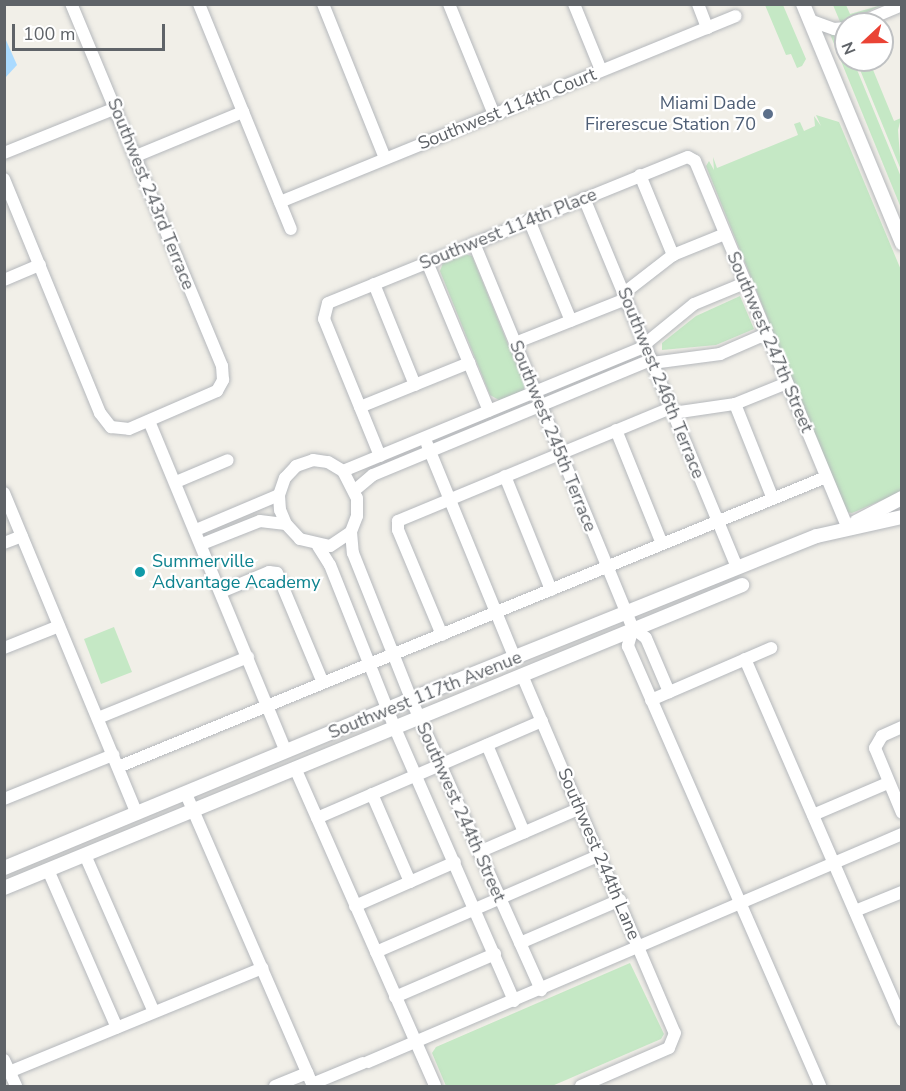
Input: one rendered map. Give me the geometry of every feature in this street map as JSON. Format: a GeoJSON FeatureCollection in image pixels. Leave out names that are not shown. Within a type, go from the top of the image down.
{"type":"FeatureCollection","features":[{"type":"Feature","properties":{"kind":"street","name":"Southwest 243rd Terrace"},"geometry":{"type":"LineString","coordinates":[[71,4],[222,366],[221,386],[205,399],[149,422]]}},
{"type":"Feature","properties":{"kind":"street"},"geometry":{"type":"LineString","coordinates":[[199,4],[291,229]]}},
{"type":"Feature","properties":{"kind":"street"},"geometry":{"type":"LineString","coordinates":[[323,4],[385,158]]}},
{"type":"Feature","properties":{"kind":"street"},"geometry":{"type":"LineString","coordinates":[[449,4],[494,114]]}},
{"type":"Feature","properties":{"kind":"street"},"geometry":{"type":"LineString","coordinates":[[574,4],[601,70]]}},
{"type":"Feature","properties":{"kind":"street"},"geometry":{"type":"LineString","coordinates":[[698,4],[707,28]]}},
{"type":"Feature","properties":{"kind":"street"},"geometry":{"type":"LineString","coordinates":[[803,4],[902,243]]}},
{"type":"Feature","properties":{"kind":"street"},"geometry":{"type":"LineString","coordinates":[[885,12],[902,5]]}},
{"type":"Feature","properties":{"kind":"street","name":"Southwest 114th Court"},"geometry":{"type":"LineString","coordinates":[[280,202],[735,16]]}},
{"type":"Feature","properties":{"kind":"street"},"geometry":{"type":"LineString","coordinates":[[809,20],[834,28]]}},
{"type":"Feature","properties":{"kind":"street"},"geometry":{"type":"LineString","coordinates":[[4,153],[116,108]]}},
{"type":"Feature","properties":{"kind":"street"},"geometry":{"type":"LineString","coordinates":[[136,156],[243,112]]}},
{"type":"Feature","properties":{"kind":"street","name":"Southwest 114th Place"},"geometry":{"type":"LineString","coordinates":[[360,407],[324,319],[326,306],[529,220],[640,175],[691,158]]}},
{"type":"Feature","properties":{"kind":"street","name":"Southwest 247th Street"},"geometry":{"type":"LineString","coordinates":[[691,158],[847,527]]}},
{"type":"Feature","properties":{"kind":"street"},"geometry":{"type":"LineString","coordinates":[[640,175],[673,255]]}},
{"type":"Feature","properties":{"kind":"street"},"geometry":{"type":"LineString","coordinates":[[4,179],[100,412],[111,427],[129,429],[149,422],[202,544],[286,751]]}},
{"type":"Feature","properties":{"kind":"street","name":"Southwest 246th Terrace"},"geometry":{"type":"LineString","coordinates":[[585,198],[737,568]]}},
{"type":"Feature","properties":{"kind":"street"},"geometry":{"type":"LineString","coordinates":[[529,220],[571,321]]}},
{"type":"Feature","properties":{"kind":"street"},"geometry":{"type":"LineString","coordinates":[[515,343],[625,296],[673,255],[725,234]]}},
{"type":"Feature","properties":{"kind":"street","name":"Southwest 245th Terrace"},"geometry":{"type":"LineString","coordinates":[[474,243],[633,628]]}},
{"type":"Feature","properties":{"kind":"street"},"geometry":{"type":"LineString","coordinates":[[427,262],[489,411]]}},
{"type":"Feature","properties":{"kind":"street"},"geometry":{"type":"LineString","coordinates":[[4,280],[40,265]]}},
{"type":"Feature","properties":{"kind":"street"},"geometry":{"type":"LineString","coordinates":[[343,471],[489,411],[534,389],[645,345],[694,304],[745,283]]}},
{"type":"Feature","properties":{"kind":"street"},"geometry":{"type":"LineString","coordinates":[[374,284],[415,385]]}},
{"type":"Feature","properties":{"kind":"street"},"geometry":{"type":"LineString","coordinates":[[355,490],[373,475],[652,361],[720,354],[766,334]]}},
{"type":"Feature","properties":{"kind":"street"},"geometry":{"type":"LineString","coordinates":[[380,456],[360,407],[469,363]]}},
{"type":"Feature","properties":{"kind":"street"},"geometry":{"type":"LineString","coordinates":[[442,635],[397,525],[402,519],[616,430],[672,410],[735,404],[787,383]]}},
{"type":"Feature","properties":{"kind":"street"},"geometry":{"type":"LineString","coordinates":[[735,404],[773,499]]}},
{"type":"Feature","properties":{"kind":"street"},"geometry":{"type":"LineString","coordinates":[[616,430],[663,544]]}},
{"type":"Feature","properties":{"kind":"street"},"geometry":{"type":"LineString","coordinates":[[424,438],[515,659]]}},
{"type":"Feature","properties":{"kind":"street"},"geometry":{"type":"LineString","coordinates":[[176,482],[228,460]]}},
{"type":"Feature","properties":{"kind":"street"},"geometry":{"type":"LineString","coordinates":[[322,460],[343,471],[355,490],[358,511],[351,532],[334,545],[318,546],[300,539],[286,524],[279,495],[285,478],[300,463],[322,460]]}},
{"type":"Feature","properties":{"kind":"street"},"geometry":{"type":"LineString","coordinates":[[505,476],[551,590]]}},
{"type":"Feature","properties":{"kind":"street"},"geometry":{"type":"LineString","coordinates":[[118,767],[826,477]]}},
{"type":"Feature","properties":{"kind":"street"},"geometry":{"type":"LineString","coordinates":[[4,493],[137,814]]}},
{"type":"Feature","properties":{"kind":"street"},"geometry":{"type":"LineString","coordinates":[[196,530],[279,495]]}},
{"type":"Feature","properties":{"kind":"street","name":"Southwest 117th Avenue"},"geometry":{"type":"LineString","coordinates":[[4,868],[411,699],[737,568],[847,527],[902,498]]}},
{"type":"Feature","properties":{"kind":"street","name":"Southwest 117th Avenue"},"geometry":{"type":"LineString","coordinates":[[847,527],[902,517]]}},
{"type":"Feature","properties":{"kind":"street"},"geometry":{"type":"LineString","coordinates":[[202,544],[260,521],[286,524]]}},
{"type":"Feature","properties":{"kind":"street","name":"Southwest 244th Street"},"geometry":{"type":"LineString","coordinates":[[351,532],[353,553],[418,716],[443,764],[479,852],[541,990]]}},
{"type":"Feature","properties":{"kind":"street"},"geometry":{"type":"LineString","coordinates":[[4,543],[22,536]]}},
{"type":"Feature","properties":{"kind":"street","name":"Southwest 244th Street"},"geometry":{"type":"LineString","coordinates":[[318,546],[330,565],[414,776],[476,909],[514,1001]]}},
{"type":"Feature","properties":{"kind":"street"},"geometry":{"type":"LineString","coordinates":[[221,592],[269,572],[276,573],[323,683]]}},
{"type":"Feature","properties":{"kind":"street","name":"Southwest 117th Avenue"},"geometry":{"type":"LineString","coordinates":[[4,888],[418,716],[742,585]]}},
{"type":"Feature","properties":{"kind":"street"},"geometry":{"type":"LineString","coordinates":[[4,648],[59,626]]}},
{"type":"Feature","properties":{"kind":"street"},"geometry":{"type":"LineString","coordinates":[[669,692],[646,638],[633,628],[628,646],[820,1086]]}},
{"type":"Feature","properties":{"kind":"street"},"geometry":{"type":"LineString","coordinates":[[651,700],[771,648]]}},
{"type":"Feature","properties":{"kind":"street"},"geometry":{"type":"LineString","coordinates":[[98,718],[248,657]]}},
{"type":"Feature","properties":{"kind":"street"},"geometry":{"type":"LineString","coordinates":[[745,660],[898,1005],[902,1020]]}},
{"type":"Feature","properties":{"kind":"street","name":"Southwest 244th Lane"},"geometry":{"type":"LineString","coordinates":[[522,675],[675,1033],[669,1048],[581,1086]]}},
{"type":"Feature","properties":{"kind":"street"},"geometry":{"type":"LineString","coordinates":[[317,818],[542,721]]}},
{"type":"Feature","properties":{"kind":"street"},"geometry":{"type":"LineString","coordinates":[[902,727],[882,736],[875,745],[888,783],[902,813]]}},
{"type":"Feature","properties":{"kind":"street"},"geometry":{"type":"LineString","coordinates":[[487,745],[525,832]]}},
{"type":"Feature","properties":{"kind":"street"},"geometry":{"type":"LineString","coordinates":[[5,799],[113,755]]}},
{"type":"Feature","properties":{"kind":"street"},"geometry":{"type":"LineString","coordinates":[[295,768],[435,1086]]}},
{"type":"Feature","properties":{"kind":"street"},"geometry":{"type":"LineString","coordinates":[[813,816],[888,783]]}},
{"type":"Feature","properties":{"kind":"street"},"geometry":{"type":"LineString","coordinates":[[186,794],[311,1081]]}},
{"type":"Feature","properties":{"kind":"street"},"geometry":{"type":"LineString","coordinates":[[372,794],[410,882]]}},
{"type":"Feature","properties":{"kind":"street"},"geometry":{"type":"LineString","coordinates":[[479,852],[580,808]]}},
{"type":"Feature","properties":{"kind":"street"},"geometry":{"type":"LineString","coordinates":[[275,1086],[311,1081],[416,1043],[902,834]]}},
{"type":"Feature","properties":{"kind":"street"},"geometry":{"type":"LineString","coordinates":[[85,855],[154,1012]]}},
{"type":"Feature","properties":{"kind":"street"},"geometry":{"type":"LineString","coordinates":[[376,952],[600,855]]}},
{"type":"Feature","properties":{"kind":"street"},"geometry":{"type":"LineString","coordinates":[[355,906],[455,862]]}},
{"type":"Feature","properties":{"kind":"street"},"geometry":{"type":"LineString","coordinates":[[48,870],[117,1028]]}},
{"type":"Feature","properties":{"kind":"street"},"geometry":{"type":"LineString","coordinates":[[855,912],[902,892]]}},
{"type":"Feature","properties":{"kind":"street"},"geometry":{"type":"LineString","coordinates":[[520,943],[620,900]]}},
{"type":"Feature","properties":{"kind":"street"},"geometry":{"type":"LineString","coordinates":[[395,997],[495,954]]}},
{"type":"Feature","properties":{"kind":"street"},"geometry":{"type":"LineString","coordinates":[[16,1086],[7,1066],[117,1028],[262,968]]}},
{"type":"Feature","properties":{"kind":"green space"},"geometry":{"type":"Polygon","coordinates":[[[765,5],[783,5],[806,59],[802,66],[797,68],[791,54],[786,55],[765,5]]]}},
{"type":"Feature","properties":{"kind":"green space"},"geometry":{"type":"Polygon","coordinates":[[[833,5],[846,5],[849,12],[836,12],[833,5]]]}},
{"type":"Feature","properties":{"kind":"green space"},"geometry":{"type":"Polygon","coordinates":[[[882,5],[867,12],[857,12],[882,5]]]}},
{"type":"Feature","properties":{"kind":"green space"},"geometry":{"type":"Polygon","coordinates":[[[846,72],[858,72],[901,177],[901,208],[846,72]]]}},
{"type":"Feature","properties":{"kind":"green space"},"geometry":{"type":"Polygon","coordinates":[[[861,72],[874,72],[894,121],[901,118],[898,130],[901,170],[861,72]]]}},
{"type":"Feature","properties":{"kind":"green space"},"geometry":{"type":"Polygon","coordinates":[[[816,115],[839,122],[901,270],[901,492],[852,513],[846,512],[706,166],[709,161],[714,170],[713,157],[717,168],[798,135],[794,124],[800,122],[804,131],[815,126],[814,116],[821,126],[816,115]]]}},
{"type":"Feature","properties":{"kind":"green space"},"geometry":{"type":"Polygon","coordinates":[[[465,254],[472,256],[525,386],[523,391],[499,400],[490,395],[440,271],[443,263],[465,254]]]}},
{"type":"Feature","properties":{"kind":"green space"},"geometry":{"type":"Polygon","coordinates":[[[740,296],[754,329],[716,345],[662,350],[662,343],[696,316],[740,296]]]}},
{"type":"Feature","properties":{"kind":"green space"},"geometry":{"type":"Polygon","coordinates":[[[114,627],[132,672],[101,684],[84,639],[114,627]]]}},
{"type":"Feature","properties":{"kind":"green space"},"geometry":{"type":"Polygon","coordinates":[[[630,963],[664,1034],[661,1039],[552,1086],[446,1086],[432,1053],[436,1047],[630,963]]]}},
{"type":"Feature","properties":{"kind":"water"},"geometry":{"type":"Polygon","coordinates":[[[5,38],[17,65],[5,78],[5,38]]]}},
{"type":"Feature","properties":{"kind":"place","name":"Miami Dade Firerescue Station 70"},"geometry":{"type":"Point","coordinates":[768,114]}},
{"type":"Feature","properties":{"kind":"place","name":"Summerville Advantage Academy"},"geometry":{"type":"Point","coordinates":[140,572]}}]}
